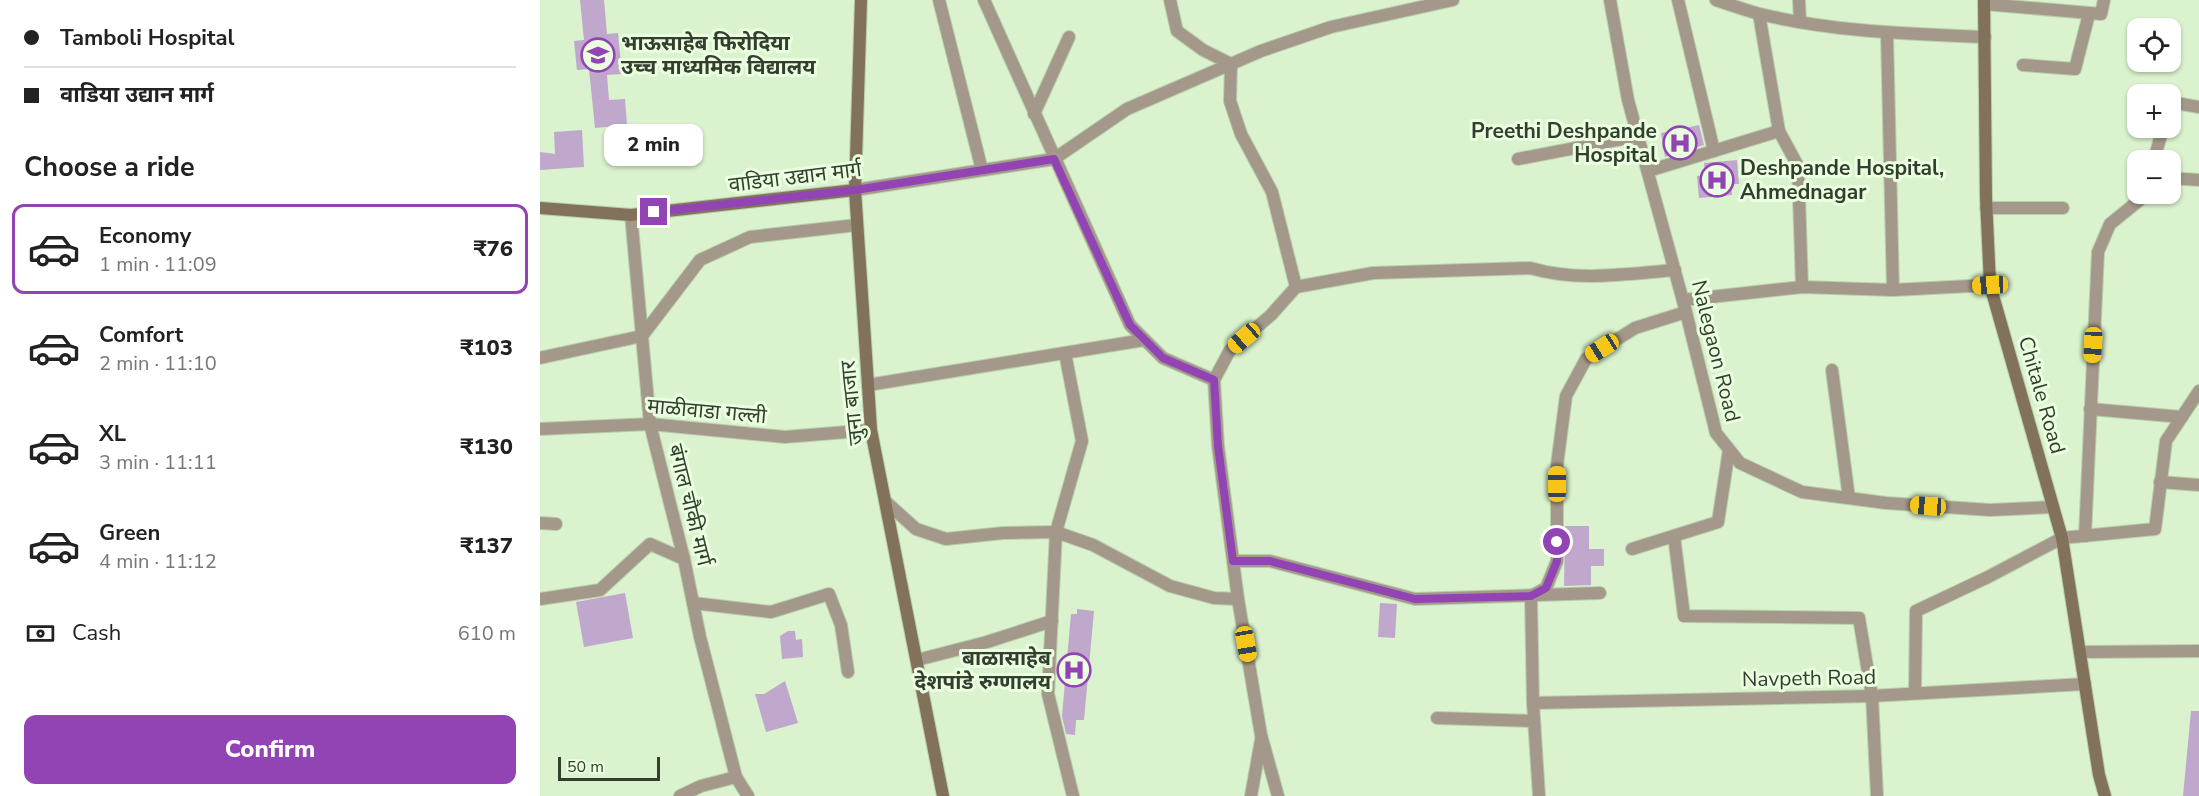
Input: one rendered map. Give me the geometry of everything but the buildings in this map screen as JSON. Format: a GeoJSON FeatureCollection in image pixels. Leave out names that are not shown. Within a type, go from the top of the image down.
{"type":"FeatureCollection","features":[{"type":"Feature","properties":{"kind":"street","name":"जुना बाजार"},"geometry":{"type":"LineString","coordinates":[[861,0],[855,190],[872,430],[943,796]]}},
{"type":"Feature","properties":{"kind":"street"},"geometry":{"type":"LineString","coordinates":[[939,0],[982,170]]}},
{"type":"Feature","properties":{"kind":"street"},"geometry":{"type":"LineString","coordinates":[[984,0],[1130,325],[1163,358],[1214,380]]}},
{"type":"Feature","properties":{"kind":"street"},"geometry":{"type":"LineString","coordinates":[[1170,0],[1176,31],[1203,50],[1231,64]]}},
{"type":"Feature","properties":{"kind":"street"},"geometry":{"type":"LineString","coordinates":[[1054,159],[1127,109],[1261,51],[1331,27],[1453,0]]}},
{"type":"Feature","properties":{"kind":"street","name":"Nalegaon Road"},"geometry":{"type":"LineString","coordinates":[[1610,0],[1628,100],[1685,306],[1716,434],[1740,463],[1802,492],[1886,503],[1990,510],[2053,507]]}},
{"type":"Feature","properties":{"kind":"street"},"geometry":{"type":"LineString","coordinates":[[1678,0],[1714,151]]}},
{"type":"Feature","properties":{"kind":"street"},"geometry":{"type":"LineString","coordinates":[[1716,0],[1759,14],[1887,34],[1985,37]]}},
{"type":"Feature","properties":{"kind":"street"},"geometry":{"type":"LineString","coordinates":[[1800,0],[1800,22]]}},
{"type":"Feature","properties":{"kind":"street"},"geometry":{"type":"LineString","coordinates":[[1984,2],[2101,14],[2103,0]]}},
{"type":"Feature","properties":{"kind":"street","name":"Chitale Road"},"geometry":{"type":"LineString","coordinates":[[1984,2],[1986,208],[1990,285],[2062,538],[2099,775],[2105,796]]}},
{"type":"Feature","properties":{"kind":"street"},"geometry":{"type":"LineString","coordinates":[[1759,14],[1779,131],[1798,166],[1802,287]]}},
{"type":"Feature","properties":{"kind":"street"},"geometry":{"type":"LineString","coordinates":[[2023,65],[2075,69],[2090,14]]}},
{"type":"Feature","properties":{"kind":"street"},"geometry":{"type":"LineString","coordinates":[[1887,34],[1893,290]]}},
{"type":"Feature","properties":{"kind":"street"},"geometry":{"type":"LineString","coordinates":[[1034,114],[1070,37]]}},
{"type":"Feature","properties":{"kind":"street"},"geometry":{"type":"LineString","coordinates":[[1231,64],[1230,101],[1241,134],[1272,192],[1296,287]]}},
{"type":"Feature","properties":{"kind":"street"},"geometry":{"type":"LineString","coordinates":[[2181,104],[2199,107]]}},
{"type":"Feature","properties":{"kind":"street"},"geometry":{"type":"LineString","coordinates":[[1648,171],[1779,131]]}},
{"type":"Feature","properties":{"kind":"street"},"geometry":{"type":"LineString","coordinates":[[1518,159],[1638,136]]}},
{"type":"Feature","properties":{"kind":"street","name":"वाडिया उद्यान मार्ग"},"geometry":{"type":"LineString","coordinates":[[540,208],[631,215],[855,190],[1054,159]]}},
{"type":"Feature","properties":{"kind":"street"},"geometry":{"type":"LineString","coordinates":[[2181,179],[2199,180]]}},
{"type":"Feature","properties":{"kind":"street"},"geometry":{"type":"LineString","coordinates":[[2085,536],[2098,252],[2110,224],[2135,204]]}},
{"type":"Feature","properties":{"kind":"street"},"geometry":{"type":"LineString","coordinates":[[1986,208],[2063,208]]}},
{"type":"Feature","properties":{"kind":"street","name":"बंगाल चौकी मार्ग"},"geometry":{"type":"LineString","coordinates":[[631,215],[650,424],[684,559],[700,637],[736,777],[748,796]]}},
{"type":"Feature","properties":{"kind":"street"},"geometry":{"type":"LineString","coordinates":[[540,358],[642,336],[700,260],[750,237],[857,225]]}},
{"type":"Feature","properties":{"kind":"street"},"geometry":{"type":"LineString","coordinates":[[1278,796],[1261,735],[1238,599],[1218,446],[1214,380],[1230,350],[1271,315],[1296,287],[1373,273],[1530,268],[1551,275],[1592,277],[1675,270]]}},
{"type":"Feature","properties":{"kind":"street"},"geometry":{"type":"LineString","coordinates":[[1531,596],[1546,588],[1557,561],[1557,465],[1566,396],[1586,358],[1635,328],[1685,306],[1802,287],[1893,290],[1990,285]]}},
{"type":"Feature","properties":{"kind":"street"},"geometry":{"type":"LineString","coordinates":[[868,385],[1144,340]]}},
{"type":"Feature","properties":{"kind":"street"},"geometry":{"type":"LineString","coordinates":[[1065,353],[1082,441],[1056,532],[1048,694],[1073,796]]}},
{"type":"Feature","properties":{"kind":"street"},"geometry":{"type":"LineString","coordinates":[[1832,370],[1849,498]]}},
{"type":"Feature","properties":{"kind":"street"},"geometry":{"type":"LineString","coordinates":[[1915,693],[1917,611],[1988,578],[2062,538],[2155,529],[2166,441],[2199,391]]}},
{"type":"Feature","properties":{"kind":"street"},"geometry":{"type":"LineString","coordinates":[[2090,409],[2182,417]]}},
{"type":"Feature","properties":{"kind":"street","name":"माळीवाडा गल्ली"},"geometry":{"type":"LineString","coordinates":[[540,429],[650,424],[785,437],[872,430]]}},
{"type":"Feature","properties":{"kind":"street"},"geometry":{"type":"LineString","coordinates":[[1632,549],[1718,522],[1729,450]]}},
{"type":"Feature","properties":{"kind":"street"},"geometry":{"type":"LineString","coordinates":[[2160,482],[2199,485]]}},
{"type":"Feature","properties":{"kind":"street"},"geometry":{"type":"LineString","coordinates":[[885,501],[916,529],[946,539],[1003,533],[1056,532],[1092,545],[1170,586],[1214,598],[1238,599]]}},
{"type":"Feature","properties":{"kind":"street"},"geometry":{"type":"LineString","coordinates":[[540,523],[556,524]]}},
{"type":"Feature","properties":{"kind":"street"},"geometry":{"type":"LineString","coordinates":[[1674,536],[1684,616],[1859,618],[1872,696],[1877,796]]}},
{"type":"Feature","properties":{"kind":"street"},"geometry":{"type":"LineString","coordinates":[[540,599],[600,590],[650,544],[684,559]]}},
{"type":"Feature","properties":{"kind":"street"},"geometry":{"type":"LineString","coordinates":[[1233,561],[1270,561],[1415,599],[1600,593]]}},
{"type":"Feature","properties":{"kind":"street"},"geometry":{"type":"LineString","coordinates":[[693,603],[771,612],[829,594],[841,625],[848,672]]}},
{"type":"Feature","properties":{"kind":"street"},"geometry":{"type":"LineString","coordinates":[[1531,596],[1533,703],[1539,796]]}},
{"type":"Feature","properties":{"kind":"street"},"geometry":{"type":"LineString","coordinates":[[917,660],[987,642],[1052,621]]}},
{"type":"Feature","properties":{"kind":"street"},"geometry":{"type":"LineString","coordinates":[[2081,652],[2199,651]]}},
{"type":"Feature","properties":{"kind":"street","name":"Navpeth Road"},"geometry":{"type":"LineString","coordinates":[[1533,703],[1872,696],[2085,684]]}},
{"type":"Feature","properties":{"kind":"street"},"geometry":{"type":"LineString","coordinates":[[1437,718],[1534,721]]}},
{"type":"Feature","properties":{"kind":"street"},"geometry":{"type":"LineString","coordinates":[[1251,796],[1261,735]]}},
{"type":"Feature","properties":{"kind":"street"},"geometry":{"type":"LineString","coordinates":[[680,796],[701,786],[736,777]]}},
{"type":"Feature","properties":{"kind":"place","name":"भाऊसाहेब फिरोदिया उच्च माध्यमिक विद्यालय"},"geometry":{"type":"Point","coordinates":[598,55]}},
{"type":"Feature","properties":{"kind":"place","name":"Preethi Deshpande Hospital"},"geometry":{"type":"Point","coordinates":[1680,143]}},
{"type":"Feature","properties":{"kind":"place","name":"Deshpande Hospital, Ahmednagar"},"geometry":{"type":"Point","coordinates":[1717,180]}},
{"type":"Feature","properties":{"kind":"place","name":"बाळासाहेब देशपांडे रुग्णालय"},"geometry":{"type":"Point","coordinates":[1074,670]}},
{"type":"Feature","properties":{"kind":"route"},"geometry":{"type":"LineString","coordinates":[[654,212],[855,190],[1054,159],[1130,325],[1163,358],[1214,380],[1218,446],[1233,561],[1270,561],[1415,599],[1531,596],[1546,588],[1557,561],[1557,542]]}}]}
